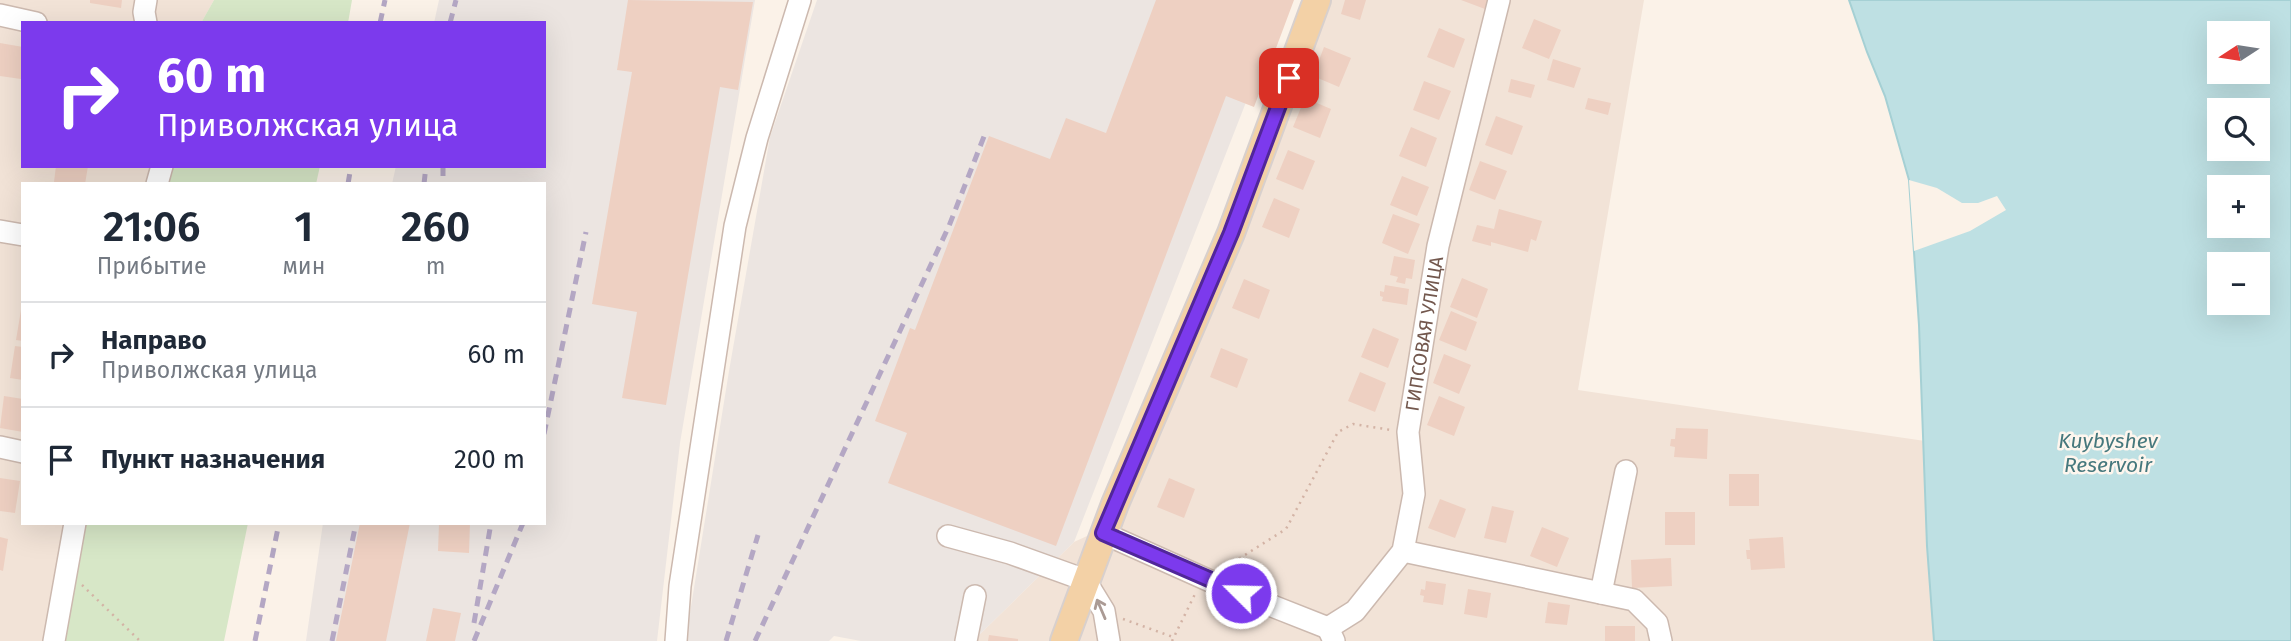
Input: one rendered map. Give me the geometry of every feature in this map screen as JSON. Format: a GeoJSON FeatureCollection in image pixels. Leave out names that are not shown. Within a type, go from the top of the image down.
{"type":"FeatureCollection","features":[{"type":"Feature","properties":{"kind":"main road"},"geometry":{"type":"LineString","coordinates":[[1064,641],[1103,533],[1231,233],[1317,0]]}},
{"type":"Feature","properties":{"kind":"street"},"geometry":{"type":"LineString","coordinates":[[146,0],[146,21]]}},
{"type":"Feature","properties":{"kind":"street"},"geometry":{"type":"LineString","coordinates":[[676,641],[680,586],[735,226],[757,138],[800,0]]}},
{"type":"Feature","properties":{"kind":"street","name":"ГИПСОВАЯ УЛИЦА"},"geometry":{"type":"LineString","coordinates":[[1331,634],[1355,611],[1403,551],[1414,494],[1408,432],[1438,246],[1499,0]]}},
{"type":"Feature","properties":{"kind":"street"},"geometry":{"type":"LineString","coordinates":[[0,15],[27,21]]}},
{"type":"Feature","properties":{"kind":"street"},"geometry":{"type":"LineString","coordinates":[[0,231],[21,235]]}},
{"type":"Feature","properties":{"kind":"street"},"geometry":{"type":"LineString","coordinates":[[0,447],[21,452]]}},
{"type":"Feature","properties":{"kind":"street"},"geometry":{"type":"LineString","coordinates":[[1601,593],[1626,471]]}},
{"type":"Feature","properties":{"kind":"street"},"geometry":{"type":"LineString","coordinates":[[54,641],[75,525]]}},
{"type":"Feature","properties":{"kind":"street"},"geometry":{"type":"LineString","coordinates":[[1103,533],[1331,634]]}},
{"type":"Feature","properties":{"kind":"street"},"geometry":{"type":"LineString","coordinates":[[948,536],[1010,553],[1085,580],[1104,611],[1109,641]]}},
{"type":"Feature","properties":{"kind":"street"},"geometry":{"type":"LineString","coordinates":[[1403,551],[1634,600],[1657,623],[1661,641]]}},
{"type":"Feature","properties":{"kind":"street"},"geometry":{"type":"LineString","coordinates":[[966,641],[975,596]]}},
{"type":"Feature","properties":{"kind":"path"},"geometry":{"type":"LineString","coordinates":[[1115,615],[1172,639],[1211,581],[1237,560],[1286,529],[1338,432],[1353,424],[1408,432]]}},
{"type":"Feature","properties":{"kind":"path"},"geometry":{"type":"LineString","coordinates":[[67,571],[140,641]]}},
{"type":"Feature","properties":{"kind":"shaded area"},"geometry":{"type":"Polygon","coordinates":[[[0,0],[214,0],[202,21],[21,21],[21,168],[171,168],[168,182],[21,182],[21,525],[86,525],[64,641],[0,641],[0,0]]]}},
{"type":"Feature","properties":{"kind":"shaded area"},"geometry":{"type":"Polygon","coordinates":[[[439,0],[755,0],[680,443],[657,641],[306,641],[323,525],[546,525],[546,182],[392,182],[396,168],[546,168],[546,21],[434,21],[439,0]]]}},
{"type":"Feature","properties":{"kind":"shaded area"},"geometry":{"type":"Polygon","coordinates":[[[817,0],[1286,0],[1074,542],[973,641],[861,641],[834,636],[829,641],[688,641],[689,619],[729,371],[770,137],[817,0]]]}},
{"type":"Feature","properties":{"kind":"shaded area"},"geometry":{"type":"Polygon","coordinates":[[[1323,0],[1644,0],[1578,390],[1925,441],[1927,546],[1934,641],[973,641],[1074,542],[1124,519],[1323,0]]]}},
{"type":"Feature","properties":{"kind":"green space"},"geometry":{"type":"Polygon","coordinates":[[[214,0],[352,0],[348,21],[202,21],[214,0]]]}},
{"type":"Feature","properties":{"kind":"green space"},"geometry":{"type":"Polygon","coordinates":[[[171,168],[320,168],[316,182],[168,182],[171,168]]]}},
{"type":"Feature","properties":{"kind":"green space"},"geometry":{"type":"Polygon","coordinates":[[[86,525],[248,525],[224,641],[64,641],[86,525]]]}},
{"type":"Feature","properties":{"kind":"water","name":"Kuybyshev Reservoir"},"geometry":{"type":"Polygon","coordinates":[[[1849,0],[2291,0],[2291,641],[1934,641],[1927,546],[1919,325],[1909,180],[1885,96],[1849,0]]]}},
{"type":"Feature","properties":{"kind":"pier"},"geometry":{"type":"Polygon","coordinates":[[[1909,180],[1937,188],[1962,203],[1978,203],[1997,196],[2006,210],[1970,231],[1914,251],[1909,180]]]}},
{"type":"Feature","properties":{"kind":"building"},"geometry":{"type":"Polygon","coordinates":[[[90,0],[122,0],[121,8],[90,3],[90,0]]]}},
{"type":"Feature","properties":{"kind":"building"},"geometry":{"type":"Polygon","coordinates":[[[628,0],[753,2],[738,90],[720,87],[666,405],[622,398],[637,312],[592,304],[632,72],[617,70],[628,0]]]}},
{"type":"Feature","properties":{"kind":"building"},"geometry":{"type":"Polygon","coordinates":[[[1156,0],[1294,0],[1254,107],[1226,96],[1056,546],[888,483],[907,433],[875,421],[910,328],[915,330],[989,136],[1050,159],[1066,118],[1106,133],[1156,0]]]}},
{"type":"Feature","properties":{"kind":"building"},"geometry":{"type":"Polygon","coordinates":[[[1345,0],[1366,0],[1360,20],[1341,14],[1345,0]]]}},
{"type":"Feature","properties":{"kind":"building"},"geometry":{"type":"Polygon","coordinates":[[[1461,0],[1488,0],[1485,9],[1461,0]]]}},
{"type":"Feature","properties":{"kind":"building"},"geometry":{"type":"Polygon","coordinates":[[[1534,19],[1561,30],[1549,59],[1522,48],[1534,19]]]}},
{"type":"Feature","properties":{"kind":"building"},"geometry":{"type":"Polygon","coordinates":[[[1439,28],[1465,39],[1454,68],[1427,57],[1439,28]]]}},
{"type":"Feature","properties":{"kind":"building"},"geometry":{"type":"Polygon","coordinates":[[[0,43],[21,47],[21,79],[0,76],[0,43]]]}},
{"type":"Feature","properties":{"kind":"building"},"geometry":{"type":"Polygon","coordinates":[[[1324,47],[1351,58],[1339,87],[1313,76],[1324,47]]]}},
{"type":"Feature","properties":{"kind":"building"},"geometry":{"type":"Polygon","coordinates":[[[1553,59],[1581,68],[1574,88],[1547,80],[1553,59]]]}},
{"type":"Feature","properties":{"kind":"building"},"geometry":{"type":"Polygon","coordinates":[[[1511,79],[1535,85],[1531,98],[1508,92],[1511,79]]]}},
{"type":"Feature","properties":{"kind":"building"},"geometry":{"type":"Polygon","coordinates":[[[1424,81],[1451,91],[1439,120],[1413,110],[1424,81]]]}},
{"type":"Feature","properties":{"kind":"building"},"geometry":{"type":"Polygon","coordinates":[[[1305,98],[1331,109],[1320,138],[1293,127],[1305,98]]]}},
{"type":"Feature","properties":{"kind":"building"},"geometry":{"type":"Polygon","coordinates":[[[1588,98],[1611,103],[1608,115],[1585,109],[1588,98]]]}},
{"type":"Feature","properties":{"kind":"building"},"geometry":{"type":"Polygon","coordinates":[[[1496,116],[1523,126],[1512,155],[1485,145],[1496,116]]]}},
{"type":"Feature","properties":{"kind":"building"},"geometry":{"type":"Polygon","coordinates":[[[1411,127],[1437,138],[1426,167],[1399,156],[1411,127]]]}},
{"type":"Feature","properties":{"kind":"building"},"geometry":{"type":"Polygon","coordinates":[[[1288,150],[1315,161],[1303,190],[1276,179],[1288,150]]]}},
{"type":"Feature","properties":{"kind":"building"},"geometry":{"type":"Polygon","coordinates":[[[1480,161],[1507,171],[1495,200],[1469,190],[1480,161]]]}},
{"type":"Feature","properties":{"kind":"building"},"geometry":{"type":"Polygon","coordinates":[[[56,168],[88,168],[85,182],[54,182],[56,168]]]}},
{"type":"Feature","properties":{"kind":"building"},"geometry":{"type":"Polygon","coordinates":[[[1402,176],[1429,187],[1417,216],[1390,205],[1402,176]]]}},
{"type":"Feature","properties":{"kind":"building"},"geometry":{"type":"Polygon","coordinates":[[[1274,198],[1300,209],[1289,238],[1262,227],[1274,198]]]}},
{"type":"Feature","properties":{"kind":"building"},"geometry":{"type":"Polygon","coordinates":[[[1499,209],[1542,221],[1536,241],[1531,239],[1528,252],[1491,242],[1491,246],[1472,241],[1477,225],[1494,229],[1499,209]]]}},
{"type":"Feature","properties":{"kind":"building"},"geometry":{"type":"Polygon","coordinates":[[[1393,214],[1420,224],[1408,254],[1382,243],[1393,214]]]}},
{"type":"Feature","properties":{"kind":"building"},"geometry":{"type":"Polygon","coordinates":[[[1394,256],[1415,260],[1412,279],[1406,278],[1405,284],[1396,282],[1398,277],[1390,275],[1394,256]]]}},
{"type":"Feature","properties":{"kind":"building"},"geometry":{"type":"Polygon","coordinates":[[[1462,278],[1488,289],[1477,318],[1450,307],[1462,278]]]}},
{"type":"Feature","properties":{"kind":"building"},"geometry":{"type":"Polygon","coordinates":[[[1244,279],[1270,290],[1259,319],[1232,308],[1244,279]]]}},
{"type":"Feature","properties":{"kind":"building"},"geometry":{"type":"Polygon","coordinates":[[[1385,285],[1409,289],[1407,305],[1382,301],[1380,291],[1384,292],[1385,285]]]}},
{"type":"Feature","properties":{"kind":"building"},"geometry":{"type":"Polygon","coordinates":[[[21,310],[21,341],[16,340],[21,310]]]}},
{"type":"Feature","properties":{"kind":"building"},"geometry":{"type":"Polygon","coordinates":[[[1451,311],[1477,322],[1466,351],[1439,340],[1451,311]]]}},
{"type":"Feature","properties":{"kind":"building"},"geometry":{"type":"Polygon","coordinates":[[[1373,328],[1399,339],[1388,368],[1361,357],[1373,328]]]}},
{"type":"Feature","properties":{"kind":"building"},"geometry":{"type":"Polygon","coordinates":[[[15,346],[21,347],[21,380],[10,378],[15,346]]]}},
{"type":"Feature","properties":{"kind":"building"},"geometry":{"type":"Polygon","coordinates":[[[1221,348],[1248,359],[1237,388],[1210,377],[1221,348]]]}},
{"type":"Feature","properties":{"kind":"building"},"geometry":{"type":"Polygon","coordinates":[[[1444,354],[1471,365],[1459,394],[1433,383],[1444,354]]]}},
{"type":"Feature","properties":{"kind":"building"},"geometry":{"type":"Polygon","coordinates":[[[1360,372],[1386,383],[1375,412],[1348,401],[1360,372]]]}},
{"type":"Feature","properties":{"kind":"building"},"geometry":{"type":"Polygon","coordinates":[[[4,396],[21,399],[21,432],[0,428],[4,396]]]}},
{"type":"Feature","properties":{"kind":"building"},"geometry":{"type":"Polygon","coordinates":[[[1439,396],[1465,407],[1454,436],[1427,425],[1439,396]]]}},
{"type":"Feature","properties":{"kind":"building"},"geometry":{"type":"Polygon","coordinates":[[[1676,428],[1708,429],[1707,459],[1674,457],[1675,447],[1670,446],[1671,439],[1675,439],[1676,428]]]}},
{"type":"Feature","properties":{"kind":"building"},"geometry":{"type":"Polygon","coordinates":[[[1729,474],[1759,474],[1759,506],[1729,506],[1729,474]]]}},
{"type":"Feature","properties":{"kind":"building"},"geometry":{"type":"Polygon","coordinates":[[[0,478],[20,481],[15,513],[0,511],[0,478]]]}},
{"type":"Feature","properties":{"kind":"building"},"geometry":{"type":"Polygon","coordinates":[[[1169,478],[1195,489],[1184,518],[1157,507],[1169,478]]]}},
{"type":"Feature","properties":{"kind":"building"},"geometry":{"type":"Polygon","coordinates":[[[1440,499],[1466,509],[1455,538],[1428,528],[1440,499]]]}},
{"type":"Feature","properties":{"kind":"building"},"geometry":{"type":"Polygon","coordinates":[[[1492,506],[1514,511],[1506,543],[1484,538],[1492,506]]]}},
{"type":"Feature","properties":{"kind":"building"},"geometry":{"type":"Polygon","coordinates":[[[1665,512],[1695,512],[1695,545],[1665,545],[1665,512]]]}},
{"type":"Feature","properties":{"kind":"building"},"geometry":{"type":"Polygon","coordinates":[[[360,525],[410,525],[386,641],[336,641],[360,525]]]}},
{"type":"Feature","properties":{"kind":"building"},"geometry":{"type":"Polygon","coordinates":[[[439,525],[470,525],[469,553],[438,551],[439,525]]]}},
{"type":"Feature","properties":{"kind":"building"},"geometry":{"type":"Polygon","coordinates":[[[1542,527],[1569,538],[1557,567],[1530,556],[1542,527]]]}},
{"type":"Feature","properties":{"kind":"building"},"geometry":{"type":"Polygon","coordinates":[[[0,537],[8,539],[3,571],[0,570],[0,537]]]}},
{"type":"Feature","properties":{"kind":"building"},"geometry":{"type":"Polygon","coordinates":[[[1783,537],[1785,568],[1751,570],[1746,550],[1750,550],[1749,539],[1783,537]]]}},
{"type":"Feature","properties":{"kind":"building"},"geometry":{"type":"Polygon","coordinates":[[[1671,558],[1672,586],[1632,588],[1631,560],[1671,558]]]}},
{"type":"Feature","properties":{"kind":"building"},"geometry":{"type":"Polygon","coordinates":[[[1426,581],[1446,584],[1443,605],[1423,602],[1424,596],[1420,595],[1421,589],[1425,590],[1426,581]]]}},
{"type":"Feature","properties":{"kind":"building"},"geometry":{"type":"Polygon","coordinates":[[[1468,589],[1491,593],[1487,618],[1464,614],[1468,589]]]}},
{"type":"Feature","properties":{"kind":"building"},"geometry":{"type":"Polygon","coordinates":[[[1548,602],[1570,605],[1567,625],[1545,623],[1548,602]]]}},
{"type":"Feature","properties":{"kind":"building"},"geometry":{"type":"Polygon","coordinates":[[[433,608],[461,613],[455,641],[426,641],[433,608]]]}},
{"type":"Feature","properties":{"kind":"building"},"geometry":{"type":"Polygon","coordinates":[[[1605,626],[1635,626],[1635,641],[1605,641],[1605,626]]]}},
{"type":"Feature","properties":{"kind":"building"},"geometry":{"type":"Polygon","coordinates":[[[989,635],[1018,639],[1018,641],[988,641],[989,635]]]}},
{"type":"Feature","properties":{"kind":"railway"},"geometry":{"type":"LineString","coordinates":[[380,21],[385,0]]}},
{"type":"Feature","properties":{"kind":"railway"},"geometry":{"type":"LineString","coordinates":[[451,21],[456,0]]}},
{"type":"Feature","properties":{"kind":"railway"},"geometry":{"type":"LineString","coordinates":[[755,641],[949,226],[985,134]]}},
{"type":"Feature","properties":{"kind":"railway"},"geometry":{"type":"LineString","coordinates":[[348,182],[351,168]]}},
{"type":"Feature","properties":{"kind":"railway"},"geometry":{"type":"LineString","coordinates":[[424,182],[426,168]]}},
{"type":"Feature","properties":{"kind":"railway"},"geometry":{"type":"LineString","coordinates":[[443,168],[443,182]]}},
{"type":"Feature","properties":{"kind":"railway"},"geometry":{"type":"LineString","coordinates":[[546,424],[586,232]]}},
{"type":"Feature","properties":{"kind":"railway"},"geometry":{"type":"LineString","coordinates":[[255,641],[279,525]]}},
{"type":"Feature","properties":{"kind":"railway"},"geometry":{"type":"LineString","coordinates":[[332,641],[356,525]]}},
{"type":"Feature","properties":{"kind":"railway"},"geometry":{"type":"LineString","coordinates":[[474,623],[491,525]]}},
{"type":"Feature","properties":{"kind":"railway"},"geometry":{"type":"LineString","coordinates":[[474,641],[522,525]]}},
{"type":"Feature","properties":{"kind":"railway"},"geometry":{"type":"LineString","coordinates":[[726,641],[758,535]]}},
{"type":"Feature","properties":{"kind":"route"},"geometry":{"type":"LineString","coordinates":[[1241,593],[1103,533],[1231,233],[1289,78]]}}]}
